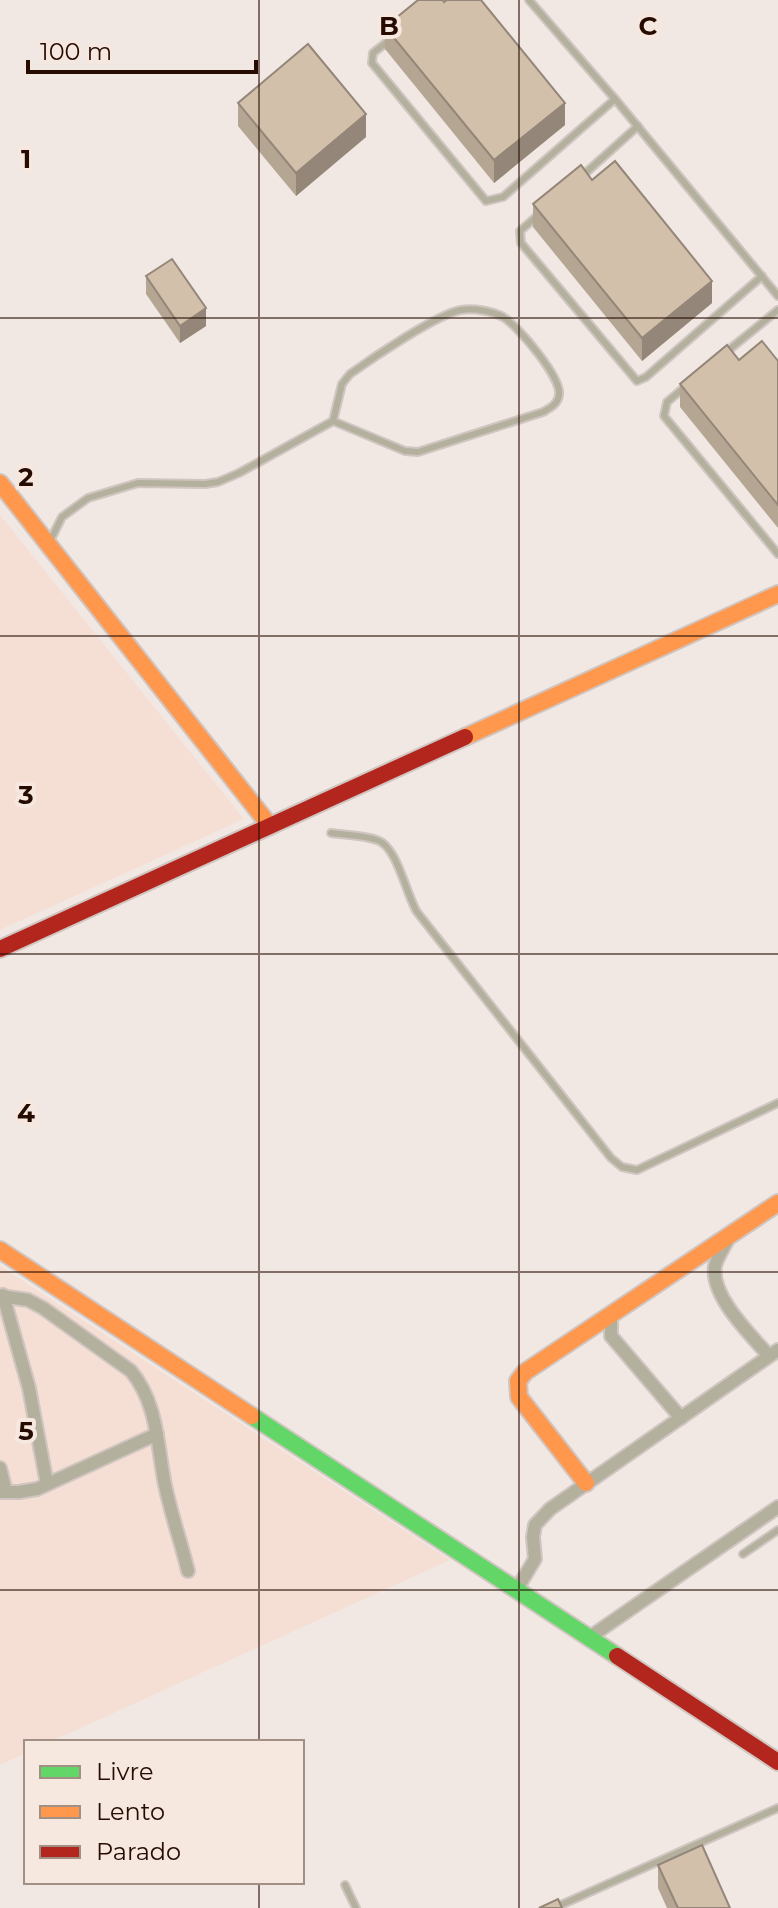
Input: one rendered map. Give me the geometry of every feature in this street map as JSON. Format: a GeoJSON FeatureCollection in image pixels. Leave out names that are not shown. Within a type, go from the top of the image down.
{"type":"FeatureCollection","features":[{"type":"Feature","properties":{"kind":"street"},"geometry":{"type":"LineString","coordinates":[[0,483],[270,826]]}},
{"type":"Feature","properties":{"kind":"street"},"geometry":{"type":"LineString","coordinates":[[0,949],[778,594]]}},
{"type":"Feature","properties":{"kind":"street"},"geometry":{"type":"LineString","coordinates":[[586,1483],[519,1397],[518,1381],[525,1372],[778,1203]]}},
{"type":"Feature","properties":{"kind":"street"},"geometry":{"type":"LineString","coordinates":[[517,1589],[535,1559],[535,1525],[550,1509],[774,1353],[729,1309],[716,1283],[715,1266],[729,1237]]}},
{"type":"Feature","properties":{"kind":"street"},"geometry":{"type":"LineString","coordinates":[[0,1250],[778,1762]]}},
{"type":"Feature","properties":{"kind":"street"},"geometry":{"type":"LineString","coordinates":[[47,1484],[29,1388],[1,1296],[28,1300],[43,1308],[131,1371],[149,1400],[168,1500],[188,1571]]}},
{"type":"Feature","properties":{"kind":"street"},"geometry":{"type":"LineString","coordinates":[[611,1316],[611,1336],[681,1418]]}},
{"type":"Feature","properties":{"kind":"street"},"geometry":{"type":"LineString","coordinates":[[0,1468],[3,1492],[28,1491],[157,1434]]}},
{"type":"Feature","properties":{"kind":"street"},"geometry":{"type":"LineString","coordinates":[[590,1637],[778,1507]]}},
{"type":"Feature","properties":{"kind":"lane"},"geometry":{"type":"LineString","coordinates":[[529,0],[778,296]]}},
{"type":"Feature","properties":{"kind":"lane"},"geometry":{"type":"LineString","coordinates":[[395,35],[373,53],[372,63],[486,201],[503,197],[615,99]]}},
{"type":"Feature","properties":{"kind":"lane"},"geometry":{"type":"LineString","coordinates":[[579,179],[638,126]]}},
{"type":"Feature","properties":{"kind":"lane"},"geometry":{"type":"LineString","coordinates":[[543,210],[520,231],[521,243],[637,381],[646,377],[762,276]]}},
{"type":"Feature","properties":{"kind":"lane"},"geometry":{"type":"LineString","coordinates":[[48,544],[62,517],[88,498],[138,483],[218,482],[333,421],[342,384],[350,374],[443,317],[461,310],[488,312],[504,318],[517,329],[552,373],[560,390],[559,399],[552,408],[543,412],[418,452],[405,451],[333,421]]}},
{"type":"Feature","properties":{"kind":"lane"},"geometry":{"type":"LineString","coordinates":[[722,356],[778,310]]}},
{"type":"Feature","properties":{"kind":"lane"},"geometry":{"type":"LineString","coordinates":[[689,383],[667,402],[664,416],[778,554]]}},
{"type":"Feature","properties":{"kind":"lane"},"geometry":{"type":"LineString","coordinates":[[331,833],[378,840],[387,845],[417,912],[611,1158],[622,1167],[637,1170],[778,1103]]}},
{"type":"Feature","properties":{"kind":"lane"},"geometry":{"type":"LineString","coordinates":[[743,1554],[778,1530]]}},
{"type":"Feature","properties":{"kind":"lane"},"geometry":{"type":"LineString","coordinates":[[554,1908],[776,1809],[778,1820]]}},
{"type":"Feature","properties":{"kind":"lane"},"geometry":{"type":"LineString","coordinates":[[345,1885],[356,1908]]}},
{"type":"Feature","properties":{"kind":"shaded area"},"geometry":{"type":"Polygon","coordinates":[[[0,515],[244,819],[0,930],[0,515]]]}},
{"type":"Feature","properties":{"kind":"shaded area"},"geometry":{"type":"Polygon","coordinates":[[[0,1266],[450,1560],[54,1740],[24,1740],[24,1754],[0,1765],[0,1266]]]}},
{"type":"Feature","properties":{"kind":"building"},"geometry":{"type":"Polygon","coordinates":[[[418,0],[481,0],[565,103],[494,160],[385,27],[418,0]]]}},
{"type":"Feature","properties":{"kind":"building"},"geometry":{"type":"Polygon","coordinates":[[[308,44],[366,114],[296,173],[238,103],[308,44]]]}},
{"type":"Feature","properties":{"kind":"building"},"geometry":{"type":"Polygon","coordinates":[[[615,161],[712,281],[642,338],[533,204],[581,165],[592,180],[615,161]]]}},
{"type":"Feature","properties":{"kind":"building"},"geometry":{"type":"Polygon","coordinates":[[[172,259],[206,308],[180,326],[146,276],[172,259]]]}},
{"type":"Feature","properties":{"kind":"building"},"geometry":{"type":"Polygon","coordinates":[[[762,341],[778,361],[778,505],[680,384],[727,345],[739,360],[762,341]]]}},
{"type":"Feature","properties":{"kind":"building"},"geometry":{"type":"Polygon","coordinates":[[[702,1845],[730,1908],[678,1908],[658,1865],[702,1845]]]}},
{"type":"Feature","properties":{"kind":"building"},"geometry":{"type":"Polygon","coordinates":[[[558,1899],[562,1908],[539,1908],[558,1899]]]}},
{"type":"Feature","properties":{"kind":"traffic: fast"},"geometry":{"type":"LineString","coordinates":[[252,1416],[617,1656]]}},
{"type":"Feature","properties":{"kind":"traffic: slow"},"geometry":{"type":"LineString","coordinates":[[0,483],[270,826]]}},
{"type":"Feature","properties":{"kind":"traffic: slow"},"geometry":{"type":"LineString","coordinates":[[465,737],[778,594]]}},
{"type":"Feature","properties":{"kind":"traffic: slow"},"geometry":{"type":"LineString","coordinates":[[586,1483],[519,1397],[518,1381],[525,1372],[778,1203]]}},
{"type":"Feature","properties":{"kind":"traffic: slow"},"geometry":{"type":"LineString","coordinates":[[0,1250],[252,1416]]}},
{"type":"Feature","properties":{"kind":"traffic: jam"},"geometry":{"type":"LineString","coordinates":[[0,949],[465,737]]}},
{"type":"Feature","properties":{"kind":"traffic: jam"},"geometry":{"type":"LineString","coordinates":[[617,1656],[778,1762]]}}]}
